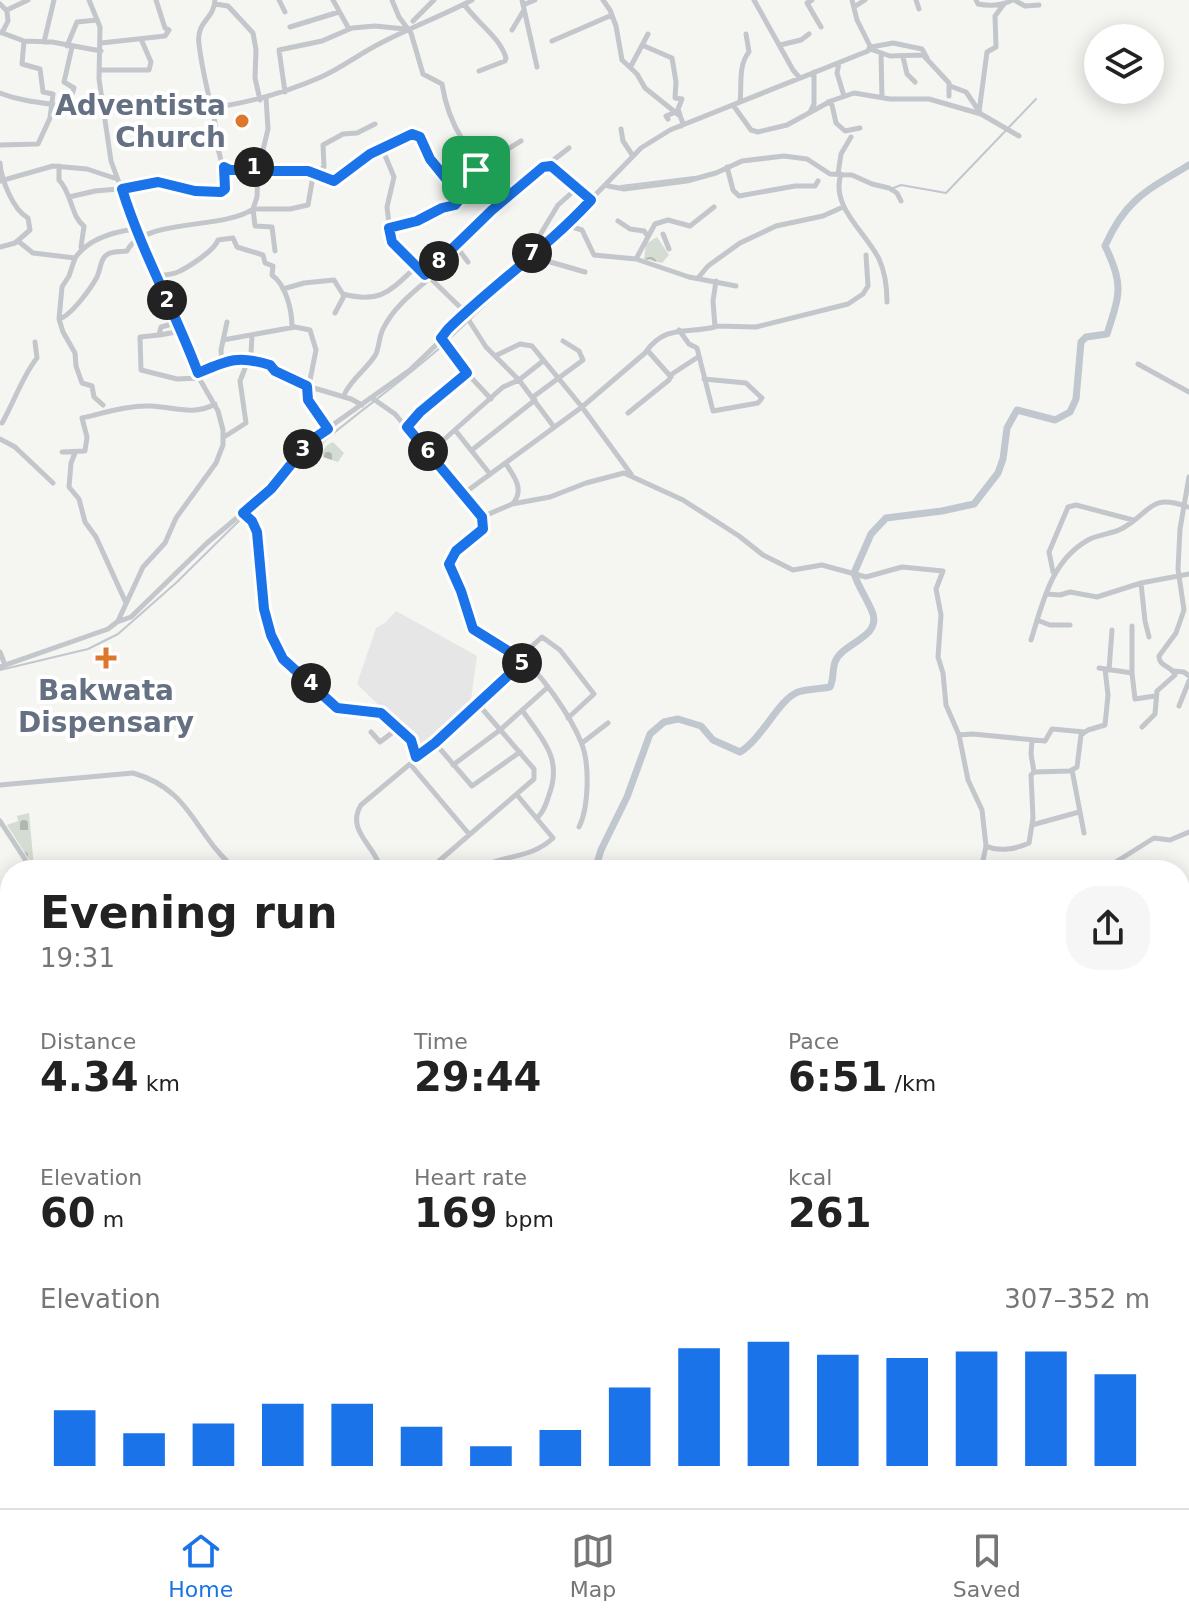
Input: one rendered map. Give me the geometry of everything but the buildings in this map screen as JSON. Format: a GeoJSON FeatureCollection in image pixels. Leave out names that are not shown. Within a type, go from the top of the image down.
{"type":"FeatureCollection","features":[{"type":"Feature","properties":{"kind":"street"},"geometry":{"type":"LineString","coordinates":[[6,10],[30,0]]}},
{"type":"Feature","properties":{"kind":"street"},"geometry":{"type":"LineString","coordinates":[[44,42],[54,0]]}},
{"type":"Feature","properties":{"kind":"street"},"geometry":{"type":"LineString","coordinates":[[89,0],[98,20],[100,70],[111,161],[155,276],[215,404],[222,423],[223,438],[216,463],[176,518],[165,543],[143,567],[117,622]]}},
{"type":"Feature","properties":{"kind":"street"},"geometry":{"type":"LineString","coordinates":[[101,43],[163,37],[170,31],[165,28],[156,0]]}},
{"type":"Feature","properties":{"kind":"street"},"geometry":{"type":"LineString","coordinates":[[228,6],[229,1],[233,0]]}},
{"type":"Feature","properties":{"kind":"street"},"geometry":{"type":"LineString","coordinates":[[279,0],[285,12]]}},
{"type":"Feature","properties":{"kind":"street"},"geometry":{"type":"LineString","coordinates":[[333,0],[349,29]]}},
{"type":"Feature","properties":{"kind":"street"},"geometry":{"type":"LineString","coordinates":[[389,228],[417,221],[455,205],[468,189],[479,167],[475,153],[462,139],[453,119],[442,84],[423,74],[413,37],[392,0]]}},
{"type":"Feature","properties":{"kind":"street"},"geometry":{"type":"LineString","coordinates":[[413,21],[434,0]]}},
{"type":"Feature","properties":{"kind":"street"},"geometry":{"type":"LineString","coordinates":[[512,30],[523,5],[535,0]]}},
{"type":"Feature","properties":{"kind":"street"},"geometry":{"type":"LineString","coordinates":[[603,0],[619,37],[621,58],[631,66],[649,91],[678,114],[683,123],[681,126]]}},
{"type":"Feature","properties":{"kind":"street"},"geometry":{"type":"LineString","coordinates":[[812,0],[807,3],[821,27]]}},
{"type":"Feature","properties":{"kind":"street"},"geometry":{"type":"LineString","coordinates":[[865,0],[853,3],[870,48],[903,57],[920,54],[927,59]]}},
{"type":"Feature","properties":{"kind":"street"},"geometry":{"type":"LineString","coordinates":[[916,0],[919,9]]}},
{"type":"Feature","properties":{"kind":"street"},"geometry":{"type":"LineString","coordinates":[[976,0],[979,5],[1004,4],[1013,0],[1025,6],[1039,5]]}},
{"type":"Feature","properties":{"kind":"street"},"geometry":{"type":"LineString","coordinates":[[756,1],[799,77]]}},
{"type":"Feature","properties":{"kind":"street"},"geometry":{"type":"LineString","coordinates":[[69,197],[158,182],[195,191],[221,192],[225,189],[224,167],[199,47],[199,30],[215,2],[228,6],[253,33],[256,81],[263,99],[268,129],[253,209],[255,226],[272,227],[275,251]]}},
{"type":"Feature","properties":{"kind":"street"},"geometry":{"type":"LineString","coordinates":[[0,93],[38,104],[104,112],[210,108],[263,99],[346,66],[372,47],[467,2],[476,22],[500,43],[506,58],[479,71]]}},
{"type":"Feature","properties":{"kind":"street"},"geometry":{"type":"LineString","coordinates":[[0,4],[6,10],[8,21],[1,32],[24,41],[101,51]]}},
{"type":"Feature","properties":{"kind":"street"},"geometry":{"type":"LineString","coordinates":[[980,113],[987,52],[996,47],[996,15],[990,4]]}},
{"type":"Feature","properties":{"kind":"street"},"geometry":{"type":"LineString","coordinates":[[996,15],[1004,4]]}},
{"type":"Feature","properties":{"kind":"street"},"geometry":{"type":"LineString","coordinates":[[523,5],[537,67]]}},
{"type":"Feature","properties":{"kind":"street"},"geometry":{"type":"LineString","coordinates":[[290,27],[339,12]]}},
{"type":"Feature","properties":{"kind":"street"},"geometry":{"type":"LineString","coordinates":[[552,41],[612,15]]}},
{"type":"Feature","properties":{"kind":"street"},"geometry":{"type":"LineString","coordinates":[[68,107],[74,88],[64,82],[77,22],[98,20]]}},
{"type":"Feature","properties":{"kind":"street"},"geometry":{"type":"LineString","coordinates":[[285,92],[279,51],[322,41],[349,29],[375,26],[407,29]]}},
{"type":"Feature","properties":{"kind":"street"},"geometry":{"type":"LineString","coordinates":[[631,66],[648,34]]}},
{"type":"Feature","properties":{"kind":"street"},"geometry":{"type":"LineString","coordinates":[[740,102],[739,84],[744,58],[749,52],[746,34]]}},
{"type":"Feature","properties":{"kind":"street"},"geometry":{"type":"LineString","coordinates":[[780,45],[801,40],[809,34]]}},
{"type":"Feature","properties":{"kind":"street"},"geometry":{"type":"LineString","coordinates":[[100,70],[149,70],[151,63],[141,39]]}},
{"type":"Feature","properties":{"kind":"street"},"geometry":{"type":"LineString","coordinates":[[0,145],[39,143],[53,105],[53,94],[43,92],[39,68],[22,65],[24,41]]}},
{"type":"Feature","properties":{"kind":"street"},"geometry":{"type":"LineString","coordinates":[[527,257],[566,225],[653,139],[870,48],[893,43],[922,49],[950,86],[966,92],[980,113]]}},
{"type":"Feature","properties":{"kind":"street"},"geometry":{"type":"LineString","coordinates":[[642,45],[672,58],[675,96],[682,99],[678,114]]}},
{"type":"Feature","properties":{"kind":"street"},"geometry":{"type":"LineString","coordinates":[[881,53],[882,98]]}},
{"type":"Feature","properties":{"kind":"street"},"geometry":{"type":"LineString","coordinates":[[903,57],[909,78],[915,82]]}},
{"type":"Feature","properties":{"kind":"street"},"geometry":{"type":"LineString","coordinates":[[839,63],[837,73],[844,96]]}},
{"type":"Feature","properties":{"kind":"street"},"geometry":{"type":"LineString","coordinates":[[810,111],[814,104],[814,72]]}},
{"type":"Feature","properties":{"kind":"street"},"geometry":{"type":"LineString","coordinates":[[949,96],[950,86]]}},
{"type":"Feature","properties":{"kind":"street"},"geometry":{"type":"LineString","coordinates":[[733,105],[750,129],[756,132],[787,125],[828,102],[858,93],[882,98],[929,99],[980,113],[1019,136]]}},
{"type":"Feature","properties":{"kind":"street"},"geometry":{"type":"LineString","coordinates":[[828,102],[833,107],[838,126],[845,131],[860,128]]}},
{"type":"Feature","properties":{"kind":"street"},"geometry":{"type":"LineString","coordinates":[[668,119],[666,116],[678,114]]}},
{"type":"Feature","properties":{"kind":"street"},"geometry":{"type":"LineString","coordinates":[[59,319],[66,317],[80,301],[97,276],[105,256],[127,251],[139,238],[152,233],[226,221],[253,209],[290,209],[308,205],[316,173],[324,167],[324,144],[344,134],[359,133],[375,124]]}},
{"type":"Feature","properties":{"kind":"street"},"geometry":{"type":"LineString","coordinates":[[621,129],[623,141],[633,156]]}},
{"type":"Feature","properties":{"kind":"street"},"geometry":{"type":"LineString","coordinates":[[224,167],[230,170],[308,171],[334,181],[370,154],[381,151],[397,139],[415,134],[452,186],[461,183],[479,167],[521,141]]}},
{"type":"Feature","properties":{"kind":"street"},"geometry":{"type":"LineString","coordinates":[[851,137],[841,154],[839,184],[843,207],[878,257],[886,282],[887,302]]}},
{"type":"Feature","properties":{"kind":"street"},"geometry":{"type":"LineString","coordinates":[[345,393],[357,374],[376,354],[378,341],[400,304],[492,210],[569,148]]}},
{"type":"Feature","properties":{"kind":"street"},"geometry":{"type":"LineString","coordinates":[[381,151],[387,157],[394,177],[387,207],[392,242],[465,314],[495,356],[534,398],[554,427]]}},
{"type":"Feature","properties":{"kind":"street"},"geometry":{"type":"LineString","coordinates":[[607,186],[624,189],[687,181],[745,161],[784,156],[812,161],[829,173],[852,175],[889,188],[901,201]]}},
{"type":"Feature","properties":{"kind":"street"},"geometry":{"type":"LineString","coordinates":[[0,163],[1,181],[9,188],[11,199],[28,218],[29,232],[18,241],[0,247]]}},
{"type":"Feature","properties":{"kind":"street"},"geometry":{"type":"LineString","coordinates":[[1,181],[52,166],[87,169],[118,180]]}},
{"type":"Feature","properties":{"kind":"street"},"geometry":{"type":"LineString","coordinates":[[59,166],[59,180],[67,189],[78,222],[84,226],[81,248],[62,287],[59,319],[75,354],[82,383],[92,386],[93,395],[103,405]]}},
{"type":"Feature","properties":{"kind":"street"},"geometry":{"type":"LineString","coordinates":[[547,166],[560,173],[591,200]]}},
{"type":"Feature","properties":{"kind":"street"},"geometry":{"type":"LineString","coordinates":[[727,167],[733,190],[739,196],[795,186],[815,186],[818,181]]}},
{"type":"Feature","properties":{"kind":"street"},"geometry":{"type":"LineString","coordinates":[[0,652],[3,666],[108,629],[133,616],[207,543],[271,489],[310,441],[410,370],[465,314],[512,275],[527,257],[553,211],[576,189]]}},
{"type":"Feature","properties":{"kind":"street"},"geometry":{"type":"LineString","coordinates":[[636,259],[653,226],[661,221],[690,226],[714,207]]}},
{"type":"Feature","properties":{"kind":"street"},"geometry":{"type":"LineString","coordinates":[[698,278],[708,266],[740,243],[779,225],[823,216],[843,207]]}},
{"type":"Feature","properties":{"kind":"street"},"geometry":{"type":"LineString","coordinates":[[618,221],[630,229],[646,232],[647,236]]}},
{"type":"Feature","properties":{"kind":"street"},"geometry":{"type":"LineString","coordinates":[[566,225],[582,230],[594,255],[636,259],[736,286]]}},
{"type":"Feature","properties":{"kind":"street"},"geometry":{"type":"LineString","coordinates":[[81,248],[104,236],[135,229]]}},
{"type":"Feature","properties":{"kind":"street"},"geometry":{"type":"LineString","coordinates":[[663,234],[669,249]]}},
{"type":"Feature","properties":{"kind":"street"},"geometry":{"type":"LineString","coordinates":[[155,276],[180,272],[216,246],[218,240],[233,238],[238,247],[265,256],[265,262],[273,266],[272,275],[282,282],[292,327]]}},
{"type":"Feature","properties":{"kind":"street"},"geometry":{"type":"LineString","coordinates":[[18,241],[33,253],[75,258]]}},
{"type":"Feature","properties":{"kind":"street"},"geometry":{"type":"LineString","coordinates":[[456,246],[468,262]]}},
{"type":"Feature","properties":{"kind":"street"},"geometry":{"type":"LineString","coordinates":[[534,252],[547,261],[585,272]]}},
{"type":"Feature","properties":{"kind":"street"},"geometry":{"type":"LineString","coordinates":[[463,494],[582,407],[648,350],[651,343],[678,330],[715,326],[756,327],[848,304],[863,294],[868,286],[866,255]]}},
{"type":"Feature","properties":{"kind":"street"},"geometry":{"type":"LineString","coordinates":[[343,294],[380,297],[417,266]]}},
{"type":"Feature","properties":{"kind":"street"},"geometry":{"type":"LineString","coordinates":[[283,289],[330,279],[337,282],[343,294],[335,313]]}},
{"type":"Feature","properties":{"kind":"street"},"geometry":{"type":"LineString","coordinates":[[715,326],[713,301],[716,281]]}},
{"type":"Feature","properties":{"kind":"street"},"geometry":{"type":"LineString","coordinates":[[159,335],[161,327],[179,322]]}},
{"type":"Feature","properties":{"kind":"street"},"geometry":{"type":"LineString","coordinates":[[222,363],[227,322]]}},
{"type":"Feature","properties":{"kind":"street"},"geometry":{"type":"LineString","coordinates":[[223,340],[292,327],[311,331],[316,353],[307,386],[308,400],[328,429]]}},
{"type":"Feature","properties":{"kind":"street"},"geometry":{"type":"LineString","coordinates":[[678,330],[689,344],[695,345],[698,357],[704,379],[713,411],[758,403],[762,399],[746,383],[704,379]]}},
{"type":"Feature","properties":{"kind":"street"},"geometry":{"type":"LineString","coordinates":[[182,331],[139,337],[141,371],[177,379],[199,375],[235,358],[249,359],[270,365],[275,371],[307,386],[362,405]]}},
{"type":"Feature","properties":{"kind":"street"},"geometry":{"type":"LineString","coordinates":[[223,438],[246,423],[240,381],[249,359],[252,336]]}},
{"type":"Feature","properties":{"kind":"street"},"geometry":{"type":"LineString","coordinates":[[441,338],[491,399]]}},
{"type":"Feature","properties":{"kind":"street"},"geometry":{"type":"LineString","coordinates":[[472,450],[583,358],[563,341]]}},
{"type":"Feature","properties":{"kind":"street"},"geometry":{"type":"LineString","coordinates":[[2,423],[26,373],[37,358],[35,342]]}},
{"type":"Feature","properties":{"kind":"street"},"geometry":{"type":"LineString","coordinates":[[495,356],[523,344],[532,346],[631,474]]}},
{"type":"Feature","properties":{"kind":"street"},"geometry":{"type":"LineString","coordinates":[[648,350],[671,377]]}},
{"type":"Feature","properties":{"kind":"street"},"geometry":{"type":"LineString","coordinates":[[628,413],[698,357]]}},
{"type":"Feature","properties":{"kind":"street"},"geometry":{"type":"LineString","coordinates":[[429,453],[503,387],[519,380],[543,361]]}},
{"type":"Feature","properties":{"kind":"street"},"geometry":{"type":"LineString","coordinates":[[1138,364],[1189,392]]}},
{"type":"Feature","properties":{"kind":"street"},"geometry":{"type":"LineString","coordinates":[[407,427],[420,412],[467,373]]}},
{"type":"Feature","properties":{"kind":"street"},"geometry":{"type":"LineString","coordinates":[[372,398],[395,414],[482,517],[483,529],[456,551],[449,564],[473,629],[522,659],[548,687],[582,743],[587,800],[579,827]]}},
{"type":"Feature","properties":{"kind":"street"},"geometry":{"type":"LineString","coordinates":[[62,452],[86,450],[87,437],[82,418],[92,414],[151,406],[200,410],[215,404]]}},
{"type":"Feature","properties":{"kind":"street"},"geometry":{"type":"LineString","coordinates":[[455,430],[490,474]]}},
{"type":"Feature","properties":{"kind":"street"},"geometry":{"type":"LineString","coordinates":[[0,439],[10,443],[53,483]]}},
{"type":"Feature","properties":{"kind":"street"},"geometry":{"type":"LineString","coordinates":[[76,453],[71,463],[69,487],[79,499],[85,522],[96,537],[126,603]]}},
{"type":"Feature","properties":{"kind":"street"},"geometry":{"type":"LineString","coordinates":[[506,464],[519,488],[518,497],[512,504]]}},
{"type":"Feature","properties":{"kind":"street"},"geometry":{"type":"LineString","coordinates":[[482,517],[512,504],[561,494],[620,473],[631,474],[683,500],[763,555],[793,570],[822,565],[866,577],[902,567],[943,571],[936,589],[941,615],[938,657],[946,705],[959,735],[969,785],[982,810],[986,846],[983,860]]}},
{"type":"Feature","properties":{"kind":"street"},"geometry":{"type":"LineString","coordinates":[[1179,706],[1189,678],[1184,672],[1173,671],[1161,663],[1159,656],[1181,622],[1184,604],[1179,576],[1180,529],[1187,507],[1189,477]]}},
{"type":"Feature","properties":{"kind":"street"},"geometry":{"type":"LineString","coordinates":[[1031,640],[1053,573],[1065,558],[1087,540],[1121,529],[1159,501],[1187,507]]}},
{"type":"Feature","properties":{"kind":"street"},"geometry":{"type":"LineString","coordinates":[[1053,573],[1049,552],[1068,507],[1076,505],[1133,520]]}},
{"type":"Feature","properties":{"kind":"street"},"geometry":{"type":"LineString","coordinates":[[243,513],[252,521],[257,532],[264,609],[271,635],[283,659],[334,706],[381,713],[411,740],[416,757]]}},
{"type":"Feature","properties":{"kind":"street"},"geometry":{"type":"LineString","coordinates":[[1047,594],[1070,592],[1097,597],[1141,583],[1189,574]]}},
{"type":"Feature","properties":{"kind":"street"},"geometry":{"type":"LineString","coordinates":[[1141,583],[1149,637]]}},
{"type":"Feature","properties":{"kind":"street"},"geometry":{"type":"LineString","coordinates":[[1037,620],[1050,625],[1070,625]]}},
{"type":"Feature","properties":{"kind":"street"},"geometry":{"type":"LineString","coordinates":[[1132,626],[1135,699],[1155,696]]}},
{"type":"Feature","properties":{"kind":"street"},"geometry":{"type":"LineString","coordinates":[[1034,772],[1072,770],[1078,765],[1081,735],[1105,725],[1108,695],[1104,669],[1112,630]]}},
{"type":"Feature","properties":{"kind":"street"},"geometry":{"type":"LineString","coordinates":[[378,860],[359,831],[357,812],[380,788],[478,704],[542,637],[560,650],[594,694],[568,718]]}},
{"type":"Feature","properties":{"kind":"street"},"geometry":{"type":"LineString","coordinates":[[1104,669],[1132,673]]}},
{"type":"Feature","properties":{"kind":"street"},"geometry":{"type":"LineString","coordinates":[[1142,727],[1155,714],[1155,696],[1159,688],[1174,676],[1173,671]]}},
{"type":"Feature","properties":{"kind":"street"},"geometry":{"type":"LineString","coordinates":[[453,765],[500,730],[548,687]]}},
{"type":"Feature","properties":{"kind":"street"},"geometry":{"type":"LineString","coordinates":[[440,860],[534,779],[534,769],[478,704]]}},
{"type":"Feature","properties":{"kind":"street"},"geometry":{"type":"LineString","coordinates":[[522,710],[550,751],[554,763],[553,786],[538,817]]}},
{"type":"Feature","properties":{"kind":"street"},"geometry":{"type":"LineString","coordinates":[[582,743],[608,723]]}},
{"type":"Feature","properties":{"kind":"street"},"geometry":{"type":"LineString","coordinates":[[959,735],[1032,740],[1047,739],[1055,728],[1085,732]]}},
{"type":"Feature","properties":{"kind":"street"},"geometry":{"type":"LineString","coordinates":[[371,732],[380,742],[397,729]]}},
{"type":"Feature","properties":{"kind":"street"},"geometry":{"type":"LineString","coordinates":[[986,846],[998,849],[1025,846],[1030,840],[1031,775],[1034,772],[1032,740]]}},
{"type":"Feature","properties":{"kind":"street"},"geometry":{"type":"LineString","coordinates":[[435,743],[475,786],[520,752]]}},
{"type":"Feature","properties":{"kind":"street"},"geometry":{"type":"LineString","coordinates":[[410,764],[469,834]]}},
{"type":"Feature","properties":{"kind":"street"},"geometry":{"type":"LineString","coordinates":[[1072,770],[1084,833]]}},
{"type":"Feature","properties":{"kind":"street"},"geometry":{"type":"LineString","coordinates":[[0,785],[38,784],[133,773],[169,790],[181,801],[226,860]]}},
{"type":"Feature","properties":{"kind":"street"},"geometry":{"type":"LineString","coordinates":[[494,860],[520,857],[552,840],[538,817],[517,795]]}},
{"type":"Feature","properties":{"kind":"street"},"geometry":{"type":"LineString","coordinates":[[1032,825],[1079,812]]}},
{"type":"Feature","properties":{"kind":"street"},"geometry":{"type":"LineString","coordinates":[[0,821],[25,860]]}},
{"type":"Feature","properties":{"kind":"street"},"geometry":{"type":"LineString","coordinates":[[1119,860],[1154,838],[1170,840],[1189,832]]}},
{"type":"Feature","properties":{"kind":"shaded area"},"geometry":{"type":"Polygon","coordinates":[[[396,611],[477,656],[470,706],[423,748],[357,684],[376,628],[396,611]]]}},
{"type":"Feature","properties":{"kind":"green space"},"geometry":{"type":"Polygon","coordinates":[[[657,237],[669,255],[662,263],[644,259],[646,244],[657,237]]]}},
{"type":"Feature","properties":{"kind":"green space"},"geometry":{"type":"Polygon","coordinates":[[[333,442],[344,453],[338,462],[323,457],[325,448],[333,442]]]}},
{"type":"Feature","properties":{"kind":"green space"},"geometry":{"type":"Polygon","coordinates":[[[29,813],[33,860],[30,860],[7,825],[18,821],[17,816],[29,813]]]}},
{"type":"Feature","properties":{"kind":"waterway"},"geometry":{"type":"LineString","coordinates":[[891,189],[901,185],[946,193],[1036,99]]}},
{"type":"Feature","properties":{"kind":"waterway"},"geometry":{"type":"LineString","coordinates":[[598,860],[627,797],[650,734],[664,722],[678,719],[701,726],[713,740],[740,752],[756,738],[791,696],[830,687],[839,655],[866,635],[874,622],[854,573],[871,534],[886,518],[974,504],[998,473],[1007,428],[1017,410],[1055,420],[1070,412],[1076,399],[1081,342],[1086,337],[1107,334],[1115,309],[1117,280],[1105,246],[1129,207],[1189,165]]}},
{"type":"Feature","properties":{"kind":"waterway"},"geometry":{"type":"LineString","coordinates":[[621,186],[694,177]]}},
{"type":"Feature","properties":{"kind":"waterway"},"geometry":{"type":"LineString","coordinates":[[447,341],[576,219]]}},
{"type":"Feature","properties":{"kind":"waterway"},"geometry":{"type":"LineString","coordinates":[[284,477],[442,346]]}},
{"type":"Feature","properties":{"kind":"waterway"},"geometry":{"type":"LineString","coordinates":[[0,670],[88,649],[118,634],[177,582],[254,506]]}},
{"type":"Feature","properties":{"kind":"place","name":"Adventista Church"},"geometry":{"type":"Point","coordinates":[242,121]}},
{"type":"Feature","properties":{"kind":"place","name":"Bakwata Dispensary"},"geometry":{"type":"Point","coordinates":[106,658]}},
{"type":"Feature","properties":{"kind":"route"},"geometry":{"type":"LineString","coordinates":[[407,134],[420,137],[430,159],[452,186],[461,183],[476,170],[468,189],[455,205],[417,221],[389,228],[392,242],[425,275],[492,210],[543,167],[551,166],[591,200],[527,257],[512,275],[448,329],[441,338],[467,373],[420,412],[407,427],[478,510],[484,523],[483,529],[449,560],[470,625],[480,635],[524,661],[416,757],[411,740],[381,713],[337,708],[327,700],[283,659],[269,629],[264,609],[257,532],[255,525],[243,513],[271,489],[310,441],[328,429],[308,400],[307,386],[273,370],[270,365],[246,358],[235,358],[198,373],[179,322],[148,261],[122,189],[158,182],[195,191],[221,192],[226,182],[224,167],[245,170],[260,166],[258,171],[308,171],[334,181],[370,154],[381,151],[407,134]]}}]}
